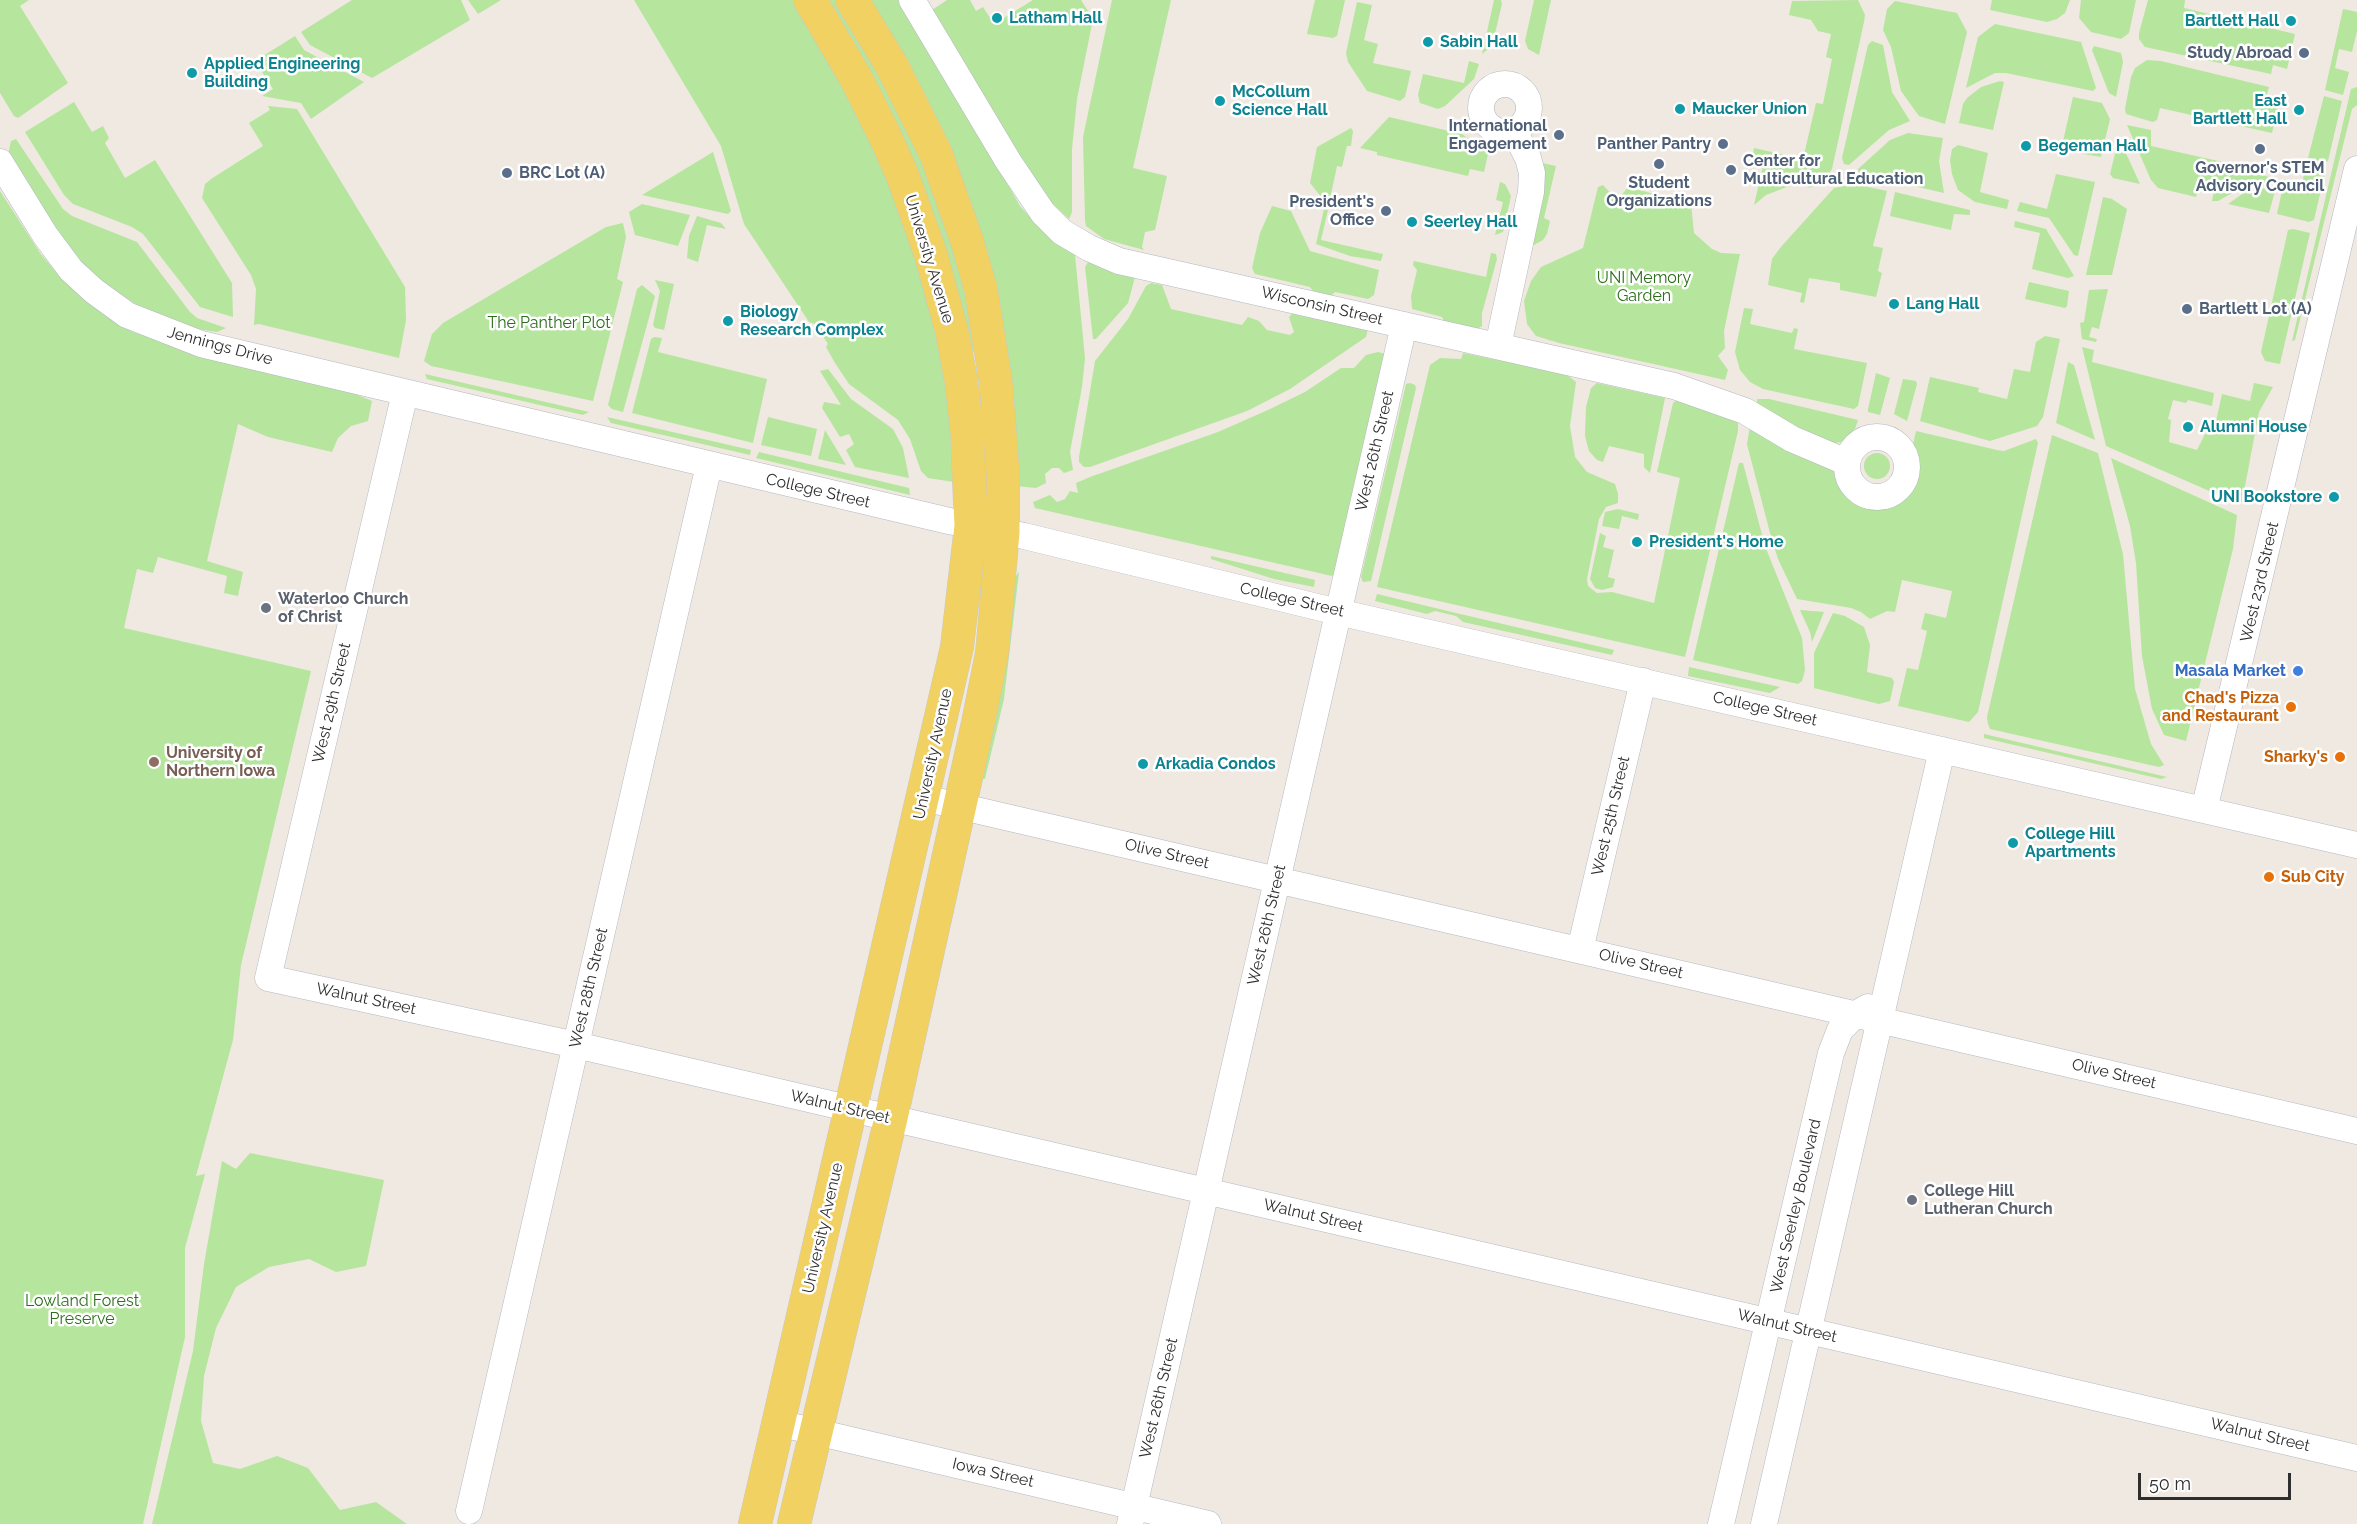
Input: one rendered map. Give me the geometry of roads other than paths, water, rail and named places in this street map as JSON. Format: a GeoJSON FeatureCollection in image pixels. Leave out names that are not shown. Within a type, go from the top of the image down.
{"type":"FeatureCollection","features":[{"type":"Feature","properties":{"kind":"main road","name":"University Avenue"},"geometry":{"type":"LineString","coordinates":[[755,1524],[957,647],[971,526],[967,431],[961,380],[952,332],[931,255],[902,174],[884,134],[857,80],[810,0]]}},
{"type":"Feature","properties":{"kind":"main road"},"geometry":{"type":"LineString","coordinates":[[794,1524],[891,1119],[960,806],[992,653],[1003,532],[1004,473],[996,383],[981,290],[967,241],[932,145],[892,66],[852,0]]}},
{"type":"Feature","properties":{"kind":"street","name":"Wisconsin Street"},"geometry":{"type":"LineString","coordinates":[[912,0],[1008,161],[1043,213],[1062,232],[1119,261],[1674,386],[1745,411],[1792,439],[1846,462]]}},
{"type":"Feature","properties":{"kind":"street"},"geometry":{"type":"LineString","coordinates":[[1498,346],[1531,192],[1532,173],[1528,158],[1514,131]]}},
{"type":"Feature","properties":{"kind":"street","name":"Jennings Drive"},"geometry":{"type":"LineString","coordinates":[[0,162],[45,235],[71,270],[94,291],[127,315],[201,344],[405,393]]}},
{"type":"Feature","properties":{"kind":"street","name":"West 23rd Street"},"geometry":{"type":"LineString","coordinates":[[2216,813],[2211,785],[2357,169]]}},
{"type":"Feature","properties":{"kind":"street","name":"West 26th Street"},"geometry":{"type":"LineString","coordinates":[[1132,1515],[1404,325]]}},
{"type":"Feature","properties":{"kind":"street","name":"College Street"},"geometry":{"type":"LineString","coordinates":[[405,393],[1338,612],[2216,813]]}},
{"type":"Feature","properties":{"kind":"street","name":"West 29th Street"},"geometry":{"type":"LineString","coordinates":[[268,978],[405,393]]}},
{"type":"Feature","properties":{"kind":"street","name":"West 28th Street"},"geometry":{"type":"LineString","coordinates":[[469,1511],[709,465]]}},
{"type":"Feature","properties":{"kind":"street","name":"West 25th Street"},"geometry":{"type":"LineString","coordinates":[[1580,950],[1643,681]]}},
{"type":"Feature","properties":{"kind":"street","name":"West Seerley Boulevard"},"geometry":{"type":"LineString","coordinates":[[1764,1524],[1808,1331],[1868,1016],[1898,941],[1942,750]]}},
{"type":"Feature","properties":{"kind":"street","name":"Olive Street"},"geometry":{"type":"LineString","coordinates":[[924,798],[2357,1131]]}},
{"type":"Feature","properties":{"kind":"street"},"geometry":{"type":"LineString","coordinates":[[2216,813],[2357,845]]}},
{"type":"Feature","properties":{"kind":"street","name":"Walnut Street"},"geometry":{"type":"LineString","coordinates":[[268,978],[576,1046],[2357,1458]]}},
{"type":"Feature","properties":{"kind":"street","name":"West Seerley Boulevard"},"geometry":{"type":"LineString","coordinates":[[1721,1524],[1770,1323],[1831,1053],[1840,1030],[1868,1016]]}},
{"type":"Feature","properties":{"kind":"street","name":"Iowa Street"},"geometry":{"type":"LineString","coordinates":[[778,1423],[1132,1515],[1208,1524]]}},
{"type":"Feature","properties":{"kind":"place","name":"Latham Hall"},"geometry":{"type":"Point","coordinates":[997,18]}},
{"type":"Feature","properties":{"kind":"place","name":"Bartlett Hall"},"geometry":{"type":"Point","coordinates":[2291,21]}},
{"type":"Feature","properties":{"kind":"place","name":"Sabin Hall"},"geometry":{"type":"Point","coordinates":[1428,42]}},
{"type":"Feature","properties":{"kind":"place","name":"Study Abroad"},"geometry":{"type":"Point","coordinates":[2304,53]}},
{"type":"Feature","properties":{"kind":"place","name":"Applied Engineering Building"},"geometry":{"type":"Point","coordinates":[192,73]}},
{"type":"Feature","properties":{"kind":"place","name":"McCollum Science Hall"},"geometry":{"type":"Point","coordinates":[1220,101]}},
{"type":"Feature","properties":{"kind":"place","name":"Maucker Union"},"geometry":{"type":"Point","coordinates":[1680,109]}},
{"type":"Feature","properties":{"kind":"place","name":"East Bartlett Hall"},"geometry":{"type":"Point","coordinates":[2299,110]}},
{"type":"Feature","properties":{"kind":"place","name":"International Engagement"},"geometry":{"type":"Point","coordinates":[1559,135]}},
{"type":"Feature","properties":{"kind":"place","name":"Panther Pantry"},"geometry":{"type":"Point","coordinates":[1723,144]}},
{"type":"Feature","properties":{"kind":"place","name":"Begeman Hall"},"geometry":{"type":"Point","coordinates":[2026,146]}},
{"type":"Feature","properties":{"kind":"place","name":"Governor's STEM Advisory Council"},"geometry":{"type":"Point","coordinates":[2260,149]}},
{"type":"Feature","properties":{"kind":"place","name":"Student Organizations"},"geometry":{"type":"Point","coordinates":[1659,164]}},
{"type":"Feature","properties":{"kind":"place","name":"Center for Multicultural Education"},"geometry":{"type":"Point","coordinates":[1731,170]}},
{"type":"Feature","properties":{"kind":"place","name":"BRC Lot (A)"},"geometry":{"type":"Point","coordinates":[507,173]}},
{"type":"Feature","properties":{"kind":"place","name":"President's Office"},"geometry":{"type":"Point","coordinates":[1386,211]}},
{"type":"Feature","properties":{"kind":"place","name":"Seerley Hall"},"geometry":{"type":"Point","coordinates":[1412,222]}},
{"type":"Feature","properties":{"kind":"place","name":"Lang Hall"},"geometry":{"type":"Point","coordinates":[1894,304]}},
{"type":"Feature","properties":{"kind":"place","name":"Bartlett Lot (A)"},"geometry":{"type":"Point","coordinates":[2187,309]}},
{"type":"Feature","properties":{"kind":"place","name":"Biology Research Complex"},"geometry":{"type":"Point","coordinates":[728,321]}},
{"type":"Feature","properties":{"kind":"place","name":"Alumni House"},"geometry":{"type":"Point","coordinates":[2188,427]}},
{"type":"Feature","properties":{"kind":"place","name":"UNI Bookstore"},"geometry":{"type":"Point","coordinates":[2334,497]}},
{"type":"Feature","properties":{"kind":"place","name":"President's Home"},"geometry":{"type":"Point","coordinates":[1637,542]}},
{"type":"Feature","properties":{"kind":"place","name":"Waterloo Church of Christ"},"geometry":{"type":"Point","coordinates":[266,608]}},
{"type":"Feature","properties":{"kind":"place","name":"Masala Market"},"geometry":{"type":"Point","coordinates":[2298,671]}},
{"type":"Feature","properties":{"kind":"place","name":"Chad's Pizza and Restaurant"},"geometry":{"type":"Point","coordinates":[2291,707]}},
{"type":"Feature","properties":{"kind":"place","name":"Sharky's"},"geometry":{"type":"Point","coordinates":[2340,757]}},
{"type":"Feature","properties":{"kind":"place","name":"University of Northern Iowa"},"geometry":{"type":"Point","coordinates":[154,762]}},
{"type":"Feature","properties":{"kind":"place","name":"Arkadia Condos"},"geometry":{"type":"Point","coordinates":[1143,764]}},
{"type":"Feature","properties":{"kind":"place","name":"College Hill Apartments"},"geometry":{"type":"Point","coordinates":[2013,843]}},
{"type":"Feature","properties":{"kind":"place","name":"Sub City"},"geometry":{"type":"Point","coordinates":[2269,877]}},
{"type":"Feature","properties":{"kind":"place","name":"College Hill Lutheran Church"},"geometry":{"type":"Point","coordinates":[1912,1200]}},
{"type":"Feature","properties":{"kind":"park label","name":"UNI Memory Garden"},"geometry":{"type":"Point","coordinates":[1644,287]}},
{"type":"Feature","properties":{"kind":"park label","name":"The Panther Plot"},"geometry":{"type":"Point","coordinates":[549,323]}},
{"type":"Feature","properties":{"kind":"park label","name":"Lowland Forest Preserve"},"geometry":{"type":"Point","coordinates":[82,1310]}}]}
